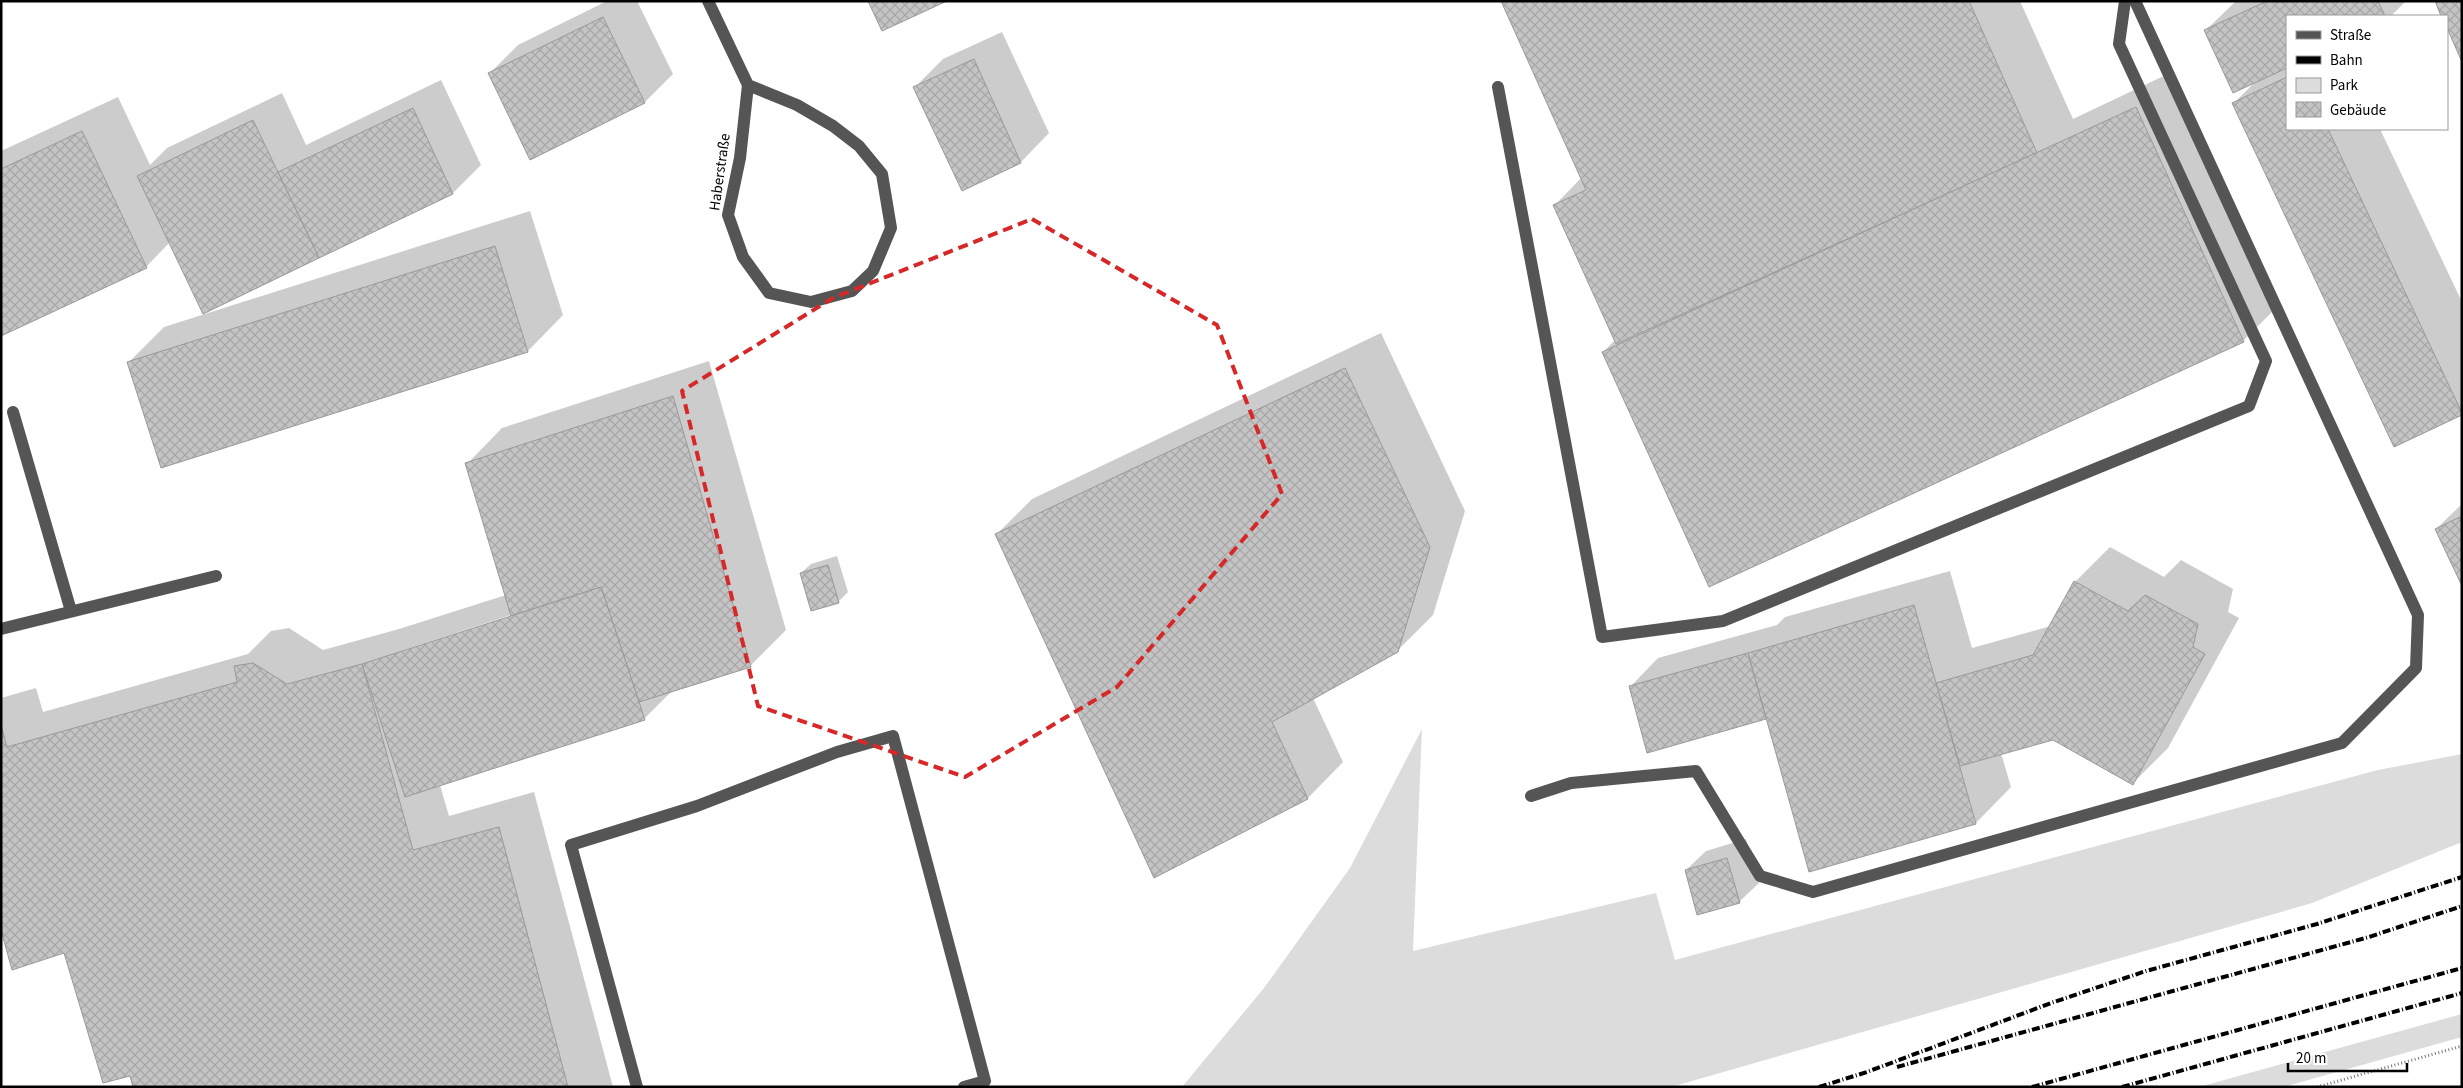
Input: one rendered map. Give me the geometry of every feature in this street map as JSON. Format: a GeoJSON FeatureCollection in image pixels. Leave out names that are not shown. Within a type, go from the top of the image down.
{"type":"FeatureCollection","features":[{"type":"Feature","properties":{"kind":"street"},"geometry":{"type":"LineString","coordinates":[[708,1],[748,85]]}},
{"type":"Feature","properties":{"kind":"street"},"geometry":{"type":"LineString","coordinates":[[1498,87],[1602,637],[1723,621],[2249,406],[2266,361],[2119,44],[2125,1]]}},
{"type":"Feature","properties":{"kind":"street"},"geometry":{"type":"LineString","coordinates":[[1531,796],[1571,783],[1696,771],[1760,876],[1812,892],[2342,743],[2416,668],[2418,615],[2135,1]]}},
{"type":"Feature","properties":{"kind":"street","name":"Haberstraße"},"geometry":{"type":"LineString","coordinates":[[748,85],[797,104],[833,126],[859,146],[882,174],[891,228],[873,271],[852,291],[811,302],[769,293],[743,257],[728,215],[740,158],[748,85]]}},
{"type":"Feature","properties":{"kind":"street"},"geometry":{"type":"LineString","coordinates":[[13,412],[72,612]]}},
{"type":"Feature","properties":{"kind":"street"},"geometry":{"type":"LineString","coordinates":[[1,629],[216,576]]}},
{"type":"Feature","properties":{"kind":"street"},"geometry":{"type":"LineString","coordinates":[[637,1087],[571,845],[697,806],[837,752],[893,736],[985,1081],[964,1087]]}},
{"type":"Feature","properties":{"kind":"path"},"geometry":{"type":"LineString","coordinates":[[2317,1087],[2462,1046]]}},
{"type":"Feature","properties":{"kind":"highlighted area"},"geometry":{"type":"Polygon","coordinates":[[[1032,219],[1217,325],[1282,494],[1117,687],[965,777],[758,706],[682,391],[833,298],[1032,219]]]}},
{"type":"Feature","properties":{"kind":"green space"},"geometry":{"type":"Polygon","coordinates":[[[1422,729],[1413,951],[1656,893],[1675,960],[2378,770],[2462,754],[2462,842],[2312,903],[1671,1087],[1182,1087],[1264,988],[1350,868],[1422,729]]]}},
{"type":"Feature","properties":{"kind":"green space"},"geometry":{"type":"Polygon","coordinates":[[[2462,1014],[2462,1037],[2283,1087],[2199,1087],[2462,1014]]]}},
{"type":"Feature","properties":{"kind":"building"},"geometry":{"type":"Polygon","coordinates":[[[868,1],[947,1],[882,31],[868,1]]]}},
{"type":"Feature","properties":{"kind":"building"},"geometry":{"type":"Polygon","coordinates":[[[1501,1],[1969,1],[2037,153],[1616,344],[1553,205],[1586,190],[1501,1]]]}},
{"type":"Feature","properties":{"kind":"building"},"geometry":{"type":"Polygon","coordinates":[[[2267,1],[2378,1],[2385,15],[2286,15],[2286,68],[2233,93],[2204,30],[2267,1]]]}},
{"type":"Feature","properties":{"kind":"building"},"geometry":{"type":"Polygon","coordinates":[[[2435,1],[2462,1],[2462,62],[2448,30],[2448,15],[2441,15],[2435,1]]]}},
{"type":"Feature","properties":{"kind":"building"},"geometry":{"type":"Polygon","coordinates":[[[603,17],[645,103],[530,160],[488,73],[603,17]]]}},
{"type":"Feature","properties":{"kind":"building"},"geometry":{"type":"Polygon","coordinates":[[[974,59],[1021,163],[962,191],[913,87],[974,59]]]}},
{"type":"Feature","properties":{"kind":"building"},"geometry":{"type":"Polygon","coordinates":[[[2286,77],[2286,130],[2328,130],[2462,415],[2394,447],[2232,103],[2286,77]]]}},
{"type":"Feature","properties":{"kind":"building"},"geometry":{"type":"Polygon","coordinates":[[[2136,107],[2244,342],[1709,587],[1602,352],[2136,107]]]}},
{"type":"Feature","properties":{"kind":"building"},"geometry":{"type":"Polygon","coordinates":[[[413,108],[453,194],[319,258],[278,172],[413,108]]]}},
{"type":"Feature","properties":{"kind":"building"},"geometry":{"type":"Polygon","coordinates":[[[253,120],[319,258],[203,314],[137,176],[253,120]]]}},
{"type":"Feature","properties":{"kind":"building"},"geometry":{"type":"Polygon","coordinates":[[[82,131],[147,268],[1,336],[1,169],[82,131]]]}},
{"type":"Feature","properties":{"kind":"building"},"geometry":{"type":"Polygon","coordinates":[[[495,246],[528,352],[161,468],[127,362],[495,246]]]}},
{"type":"Feature","properties":{"kind":"building"},"geometry":{"type":"Polygon","coordinates":[[[1345,368],[1430,547],[1398,652],[1272,722],[1308,799],[1154,878],[995,534],[1345,368]]]}},
{"type":"Feature","properties":{"kind":"building"},"geometry":{"type":"Polygon","coordinates":[[[673,396],[751,667],[639,702],[601,587],[511,616],[465,463],[673,396]]]}},
{"type":"Feature","properties":{"kind":"building"},"geometry":{"type":"Polygon","coordinates":[[[2462,516],[2462,586],[2435,529],[2462,516]]]}},
{"type":"Feature","properties":{"kind":"building"},"geometry":{"type":"Polygon","coordinates":[[[828,565],[839,603],[811,611],[800,573],[828,565]]]}},
{"type":"Feature","properties":{"kind":"building"},"geometry":{"type":"Polygon","coordinates":[[[2074,581],[2128,611],[2145,595],[2198,624],[2193,647],[2205,654],[2133,785],[2053,740],[1960,766],[1936,683],[2033,655],[2074,581]]]}},
{"type":"Feature","properties":{"kind":"building"},"geometry":{"type":"Polygon","coordinates":[[[601,587],[645,720],[405,797],[362,664],[601,587]]]}},
{"type":"Feature","properties":{"kind":"building"},"geometry":{"type":"Polygon","coordinates":[[[1914,605],[1976,824],[1809,872],[1748,653],[1914,605]]]}},
{"type":"Feature","properties":{"kind":"building"},"geometry":{"type":"Polygon","coordinates":[[[1748,653],[1766,719],[1647,753],[1629,686],[1748,653]]]}},
{"type":"Feature","properties":{"kind":"building"},"geometry":{"type":"Polygon","coordinates":[[[253,663],[287,684],[362,664],[413,850],[499,827],[568,1087],[133,1087],[130,1076],[103,1083],[64,953],[12,970],[1,930],[1,725],[7,747],[237,682],[234,666],[253,663]]]}},
{"type":"Feature","properties":{"kind":"building"},"geometry":{"type":"Polygon","coordinates":[[[1727,858],[1740,903],[1697,915],[1685,870],[1727,858]]]}},
{"type":"Feature","properties":{"kind":"railway"},"geometry":{"type":"LineString","coordinates":[[1819,1087],[1867,1072],[2051,1003],[2146,971],[2317,924],[2462,877]]}},
{"type":"Feature","properties":{"kind":"railway"},"geometry":{"type":"LineString","coordinates":[[1897,1067],[2369,937],[2462,906]]}},
{"type":"Feature","properties":{"kind":"railway"},"geometry":{"type":"LineString","coordinates":[[2032,1087],[2462,968]]}},
{"type":"Feature","properties":{"kind":"railway"},"geometry":{"type":"LineString","coordinates":[[2122,1087],[2462,993]]}}]}
